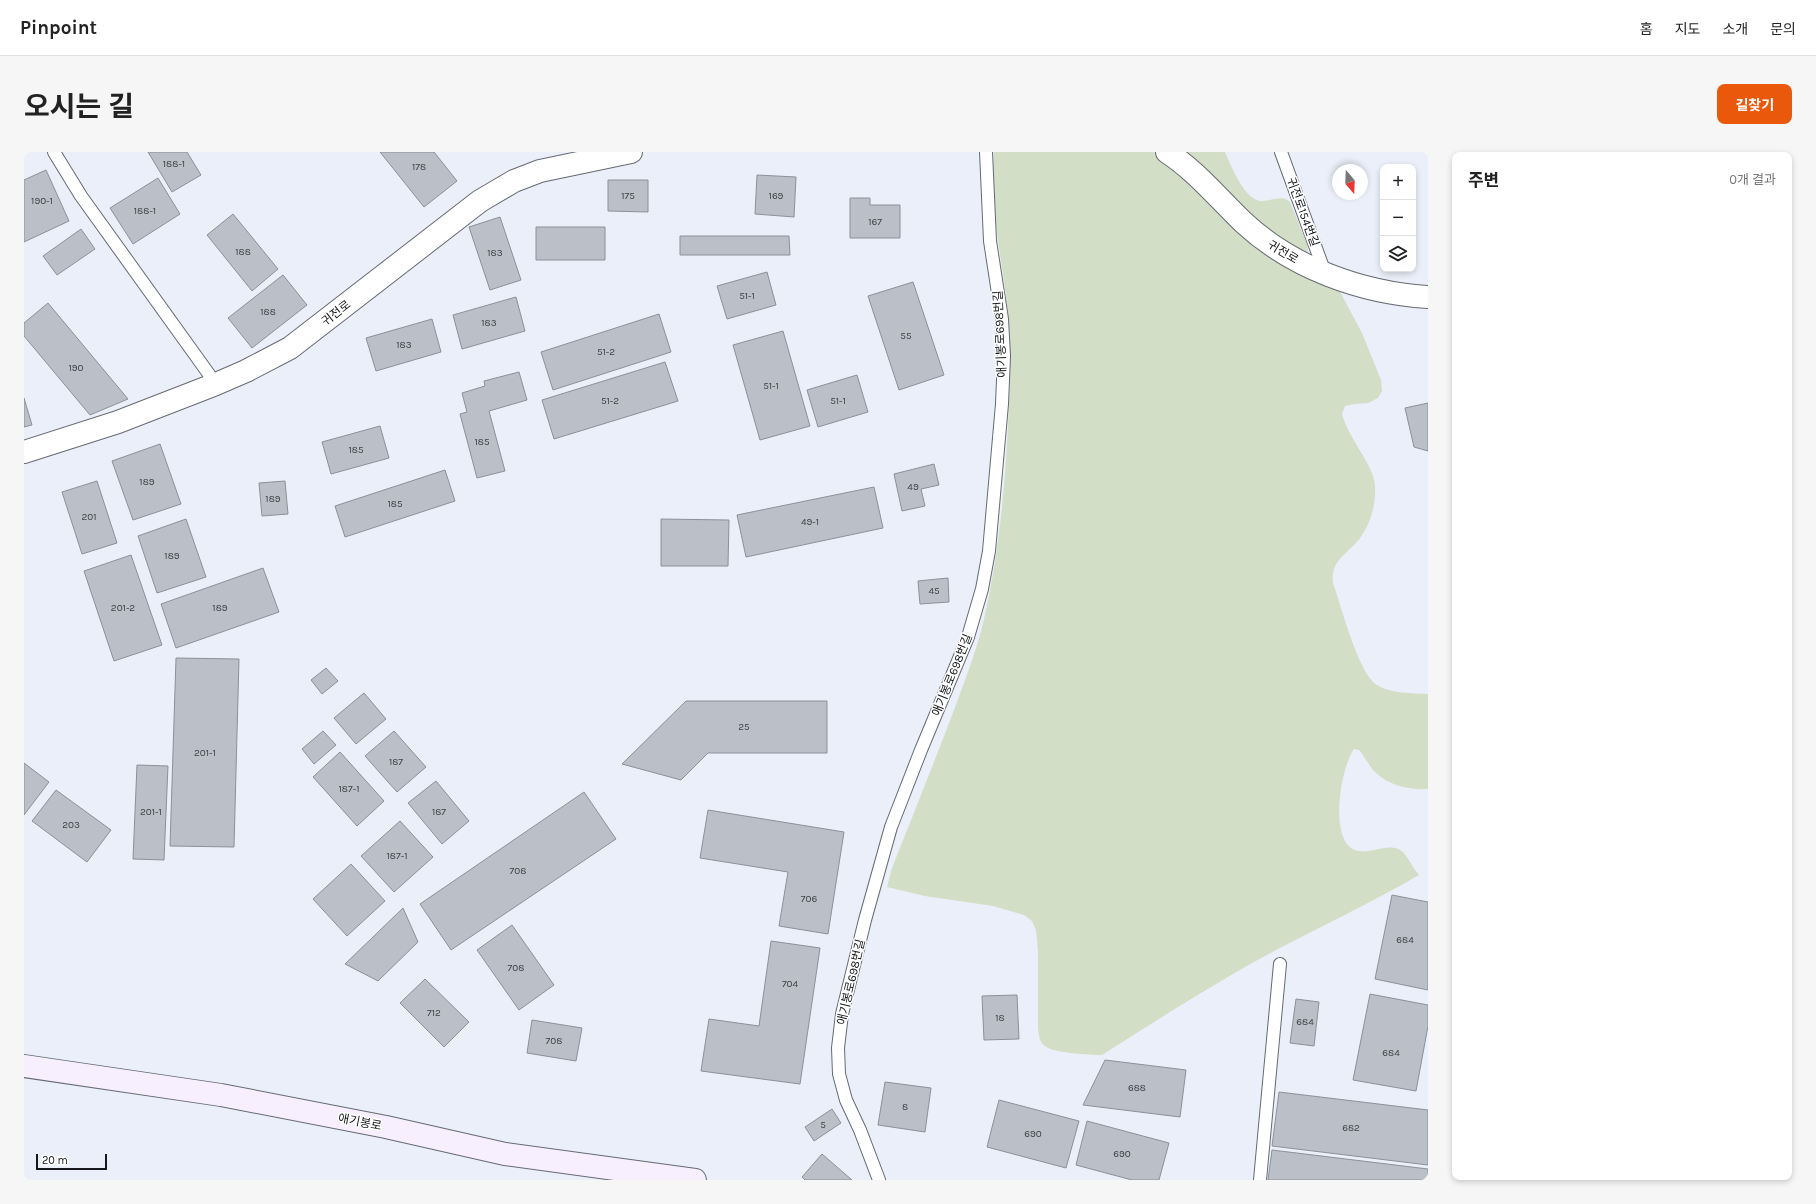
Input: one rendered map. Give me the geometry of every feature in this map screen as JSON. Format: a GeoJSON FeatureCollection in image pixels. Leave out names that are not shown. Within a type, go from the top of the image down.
{"type":"FeatureCollection","features":[{"type":"Feature","properties":{"kind":"main road","name":"애기봉로"},"geometry":{"type":"LineString","coordinates":[[24,1066],[220,1095],[386,1127],[505,1154],[695,1180]]}},
{"type":"Feature","properties":{"kind":"street","name":"귀전로"},"geometry":{"type":"LineString","coordinates":[[24,452],[118,422],[216,384],[246,371],[290,348],[480,201],[514,181],[547,169],[631,152]]}},
{"type":"Feature","properties":{"kind":"street","name":"귀전로"},"geometry":{"type":"LineString","coordinates":[[1167,152],[1179,160],[1242,221],[1270,245],[1299,262],[1357,285],[1409,296],[1428,297]]}},
{"type":"Feature","properties":{"kind":"lane"},"geometry":{"type":"LineString","coordinates":[[54,152],[86,202],[216,384]]}},
{"type":"Feature","properties":{"kind":"lane","name":"애기봉로698번길"},"geometry":{"type":"LineString","coordinates":[[879,1180],[860,1130],[846,1100],[839,1074],[838,1048],[844,1007],[865,920],[891,827],[968,637],[982,589],[990,551],[1002,404],[1004,356],[1002,319],[990,241],[986,152]]}},
{"type":"Feature","properties":{"kind":"lane","name":"귀전로154번길"},"geometry":{"type":"LineString","coordinates":[[1281,152],[1325,272]]}},
{"type":"Feature","properties":{"kind":"lane"},"geometry":{"type":"LineString","coordinates":[[1260,1180],[1280,964]]}},
{"type":"Feature","properties":{"kind":"green space"},"geometry":{"type":"Polygon","coordinates":[[[994,152],[1153,152],[1175,165],[1339,290],[1362,333],[1381,380],[1382,391],[1378,398],[1368,403],[1345,406],[1342,414],[1345,423],[1366,460],[1374,478],[1375,493],[1374,506],[1367,526],[1360,538],[1337,563],[1334,569],[1333,583],[1351,638],[1363,667],[1370,678],[1377,685],[1389,690],[1428,694],[1428,789],[1407,788],[1388,781],[1376,773],[1359,750],[1354,749],[1349,758],[1341,786],[1339,818],[1342,832],[1347,843],[1355,850],[1367,851],[1392,847],[1398,849],[1403,852],[1419,875],[1245,967],[1102,1055],[1089,1055],[1056,1050],[1045,1046],[1040,1040],[1038,1029],[1038,950],[1036,930],[1032,921],[1024,915],[993,906],[925,896],[887,887],[892,868],[974,654],[991,588],[996,555],[1004,489],[1010,358],[1007,306],[994,204],[994,152]]]}},
{"type":"Feature","properties":{"kind":"green space"},"geometry":{"type":"Polygon","coordinates":[[[1182,152],[1225,152],[1240,183],[1251,197],[1264,201],[1281,198],[1290,202],[1307,244],[1308,251],[1305,255],[1279,241],[1182,152]]]}},
{"type":"Feature","properties":{"kind":"building"},"geometry":{"type":"Polygon","coordinates":[[[148,152],[187,152],[201,175],[172,192],[148,152]]]}},
{"type":"Feature","properties":{"kind":"building"},"geometry":{"type":"Polygon","coordinates":[[[380,152],[434,152],[457,181],[424,207],[380,152]]]}},
{"type":"Feature","properties":{"kind":"building"},"geometry":{"type":"Polygon","coordinates":[[[46,170],[69,221],[24,242],[24,180],[46,170]]]}},
{"type":"Feature","properties":{"kind":"building"},"geometry":{"type":"Polygon","coordinates":[[[757,175],[796,177],[794,217],[755,214],[757,175]]]}},
{"type":"Feature","properties":{"kind":"building"},"geometry":{"type":"Polygon","coordinates":[[[158,178],[180,214],[133,244],[110,208],[158,178]]]}},
{"type":"Feature","properties":{"kind":"building"},"geometry":{"type":"Polygon","coordinates":[[[608,180],[648,180],[648,212],[608,211],[608,180]]]}},
{"type":"Feature","properties":{"kind":"building"},"geometry":{"type":"Polygon","coordinates":[[[850,198],[870,198],[870,205],[900,205],[900,238],[850,238],[850,198]]]}},
{"type":"Feature","properties":{"kind":"building"},"geometry":{"type":"Polygon","coordinates":[[[233,214],[278,269],[252,291],[207,235],[233,214]]]}},
{"type":"Feature","properties":{"kind":"building"},"geometry":{"type":"Polygon","coordinates":[[[500,217],[521,280],[490,290],[469,227],[500,217]]]}},
{"type":"Feature","properties":{"kind":"building"},"geometry":{"type":"Polygon","coordinates":[[[536,227],[605,227],[605,260],[536,260],[536,227]]]}},
{"type":"Feature","properties":{"kind":"building"},"geometry":{"type":"Polygon","coordinates":[[[81,229],[95,249],[57,275],[43,256],[81,229]]]}},
{"type":"Feature","properties":{"kind":"building"},"geometry":{"type":"Polygon","coordinates":[[[680,236],[789,236],[790,255],[680,255],[680,236]]]}},
{"type":"Feature","properties":{"kind":"building"},"geometry":{"type":"Polygon","coordinates":[[[767,272],[776,305],[727,319],[717,286],[767,272]]]}},
{"type":"Feature","properties":{"kind":"building"},"geometry":{"type":"Polygon","coordinates":[[[283,275],[307,305],[252,348],[228,318],[283,275]]]}},
{"type":"Feature","properties":{"kind":"building"},"geometry":{"type":"Polygon","coordinates":[[[913,282],[944,375],[899,390],[868,296],[913,282]]]}},
{"type":"Feature","properties":{"kind":"building"},"geometry":{"type":"Polygon","coordinates":[[[516,297],[525,331],[462,349],[453,315],[516,297]]]}},
{"type":"Feature","properties":{"kind":"building"},"geometry":{"type":"Polygon","coordinates":[[[48,303],[128,399],[90,415],[24,336],[24,323],[48,303]]]}},
{"type":"Feature","properties":{"kind":"building"},"geometry":{"type":"Polygon","coordinates":[[[659,314],[671,352],[553,390],[541,352],[659,314]]]}},
{"type":"Feature","properties":{"kind":"building"},"geometry":{"type":"Polygon","coordinates":[[[432,319],[441,352],[376,371],[366,338],[432,319]]]}},
{"type":"Feature","properties":{"kind":"building"},"geometry":{"type":"Polygon","coordinates":[[[783,331],[810,426],[760,440],[733,345],[783,331]]]}},
{"type":"Feature","properties":{"kind":"building"},"geometry":{"type":"Polygon","coordinates":[[[665,362],[678,401],[554,439],[542,400],[665,362]]]}},
{"type":"Feature","properties":{"kind":"building"},"geometry":{"type":"Polygon","coordinates":[[[519,372],[527,400],[489,411],[505,471],[477,478],[460,414],[467,412],[462,393],[485,386],[484,381],[519,372]]]}},
{"type":"Feature","properties":{"kind":"building"},"geometry":{"type":"Polygon","coordinates":[[[857,375],[868,412],[818,427],[807,390],[857,375]]]}},
{"type":"Feature","properties":{"kind":"building"},"geometry":{"type":"Polygon","coordinates":[[[24,398],[32,425],[24,427],[24,398]]]}},
{"type":"Feature","properties":{"kind":"building"},"geometry":{"type":"Polygon","coordinates":[[[1428,403],[1428,451],[1414,447],[1405,408],[1428,403]]]}},
{"type":"Feature","properties":{"kind":"building"},"geometry":{"type":"Polygon","coordinates":[[[380,426],[389,458],[331,474],[322,442],[380,426]]]}},
{"type":"Feature","properties":{"kind":"building"},"geometry":{"type":"Polygon","coordinates":[[[160,444],[181,504],[133,520],[112,461],[160,444]]]}},
{"type":"Feature","properties":{"kind":"building"},"geometry":{"type":"Polygon","coordinates":[[[934,464],[939,485],[921,489],[925,506],[902,511],[894,474],[934,464]]]}},
{"type":"Feature","properties":{"kind":"building"},"geometry":{"type":"Polygon","coordinates":[[[445,470],[455,501],[345,537],[335,506],[445,470]]]}},
{"type":"Feature","properties":{"kind":"building"},"geometry":{"type":"Polygon","coordinates":[[[97,481],[117,543],[82,554],[62,492],[97,481]]]}},
{"type":"Feature","properties":{"kind":"building"},"geometry":{"type":"Polygon","coordinates":[[[285,481],[288,514],[262,516],[259,483],[285,481]]]}},
{"type":"Feature","properties":{"kind":"building"},"geometry":{"type":"Polygon","coordinates":[[[874,487],[883,528],[746,557],[737,515],[874,487]]]}},
{"type":"Feature","properties":{"kind":"building"},"geometry":{"type":"Polygon","coordinates":[[[186,519],[206,577],[157,593],[138,536],[186,519]]]}},
{"type":"Feature","properties":{"kind":"building"},"geometry":{"type":"Polygon","coordinates":[[[661,519],[729,520],[728,566],[661,566],[661,519]]]}},
{"type":"Feature","properties":{"kind":"building"},"geometry":{"type":"Polygon","coordinates":[[[131,555],[162,645],[114,661],[84,571],[131,555]]]}},
{"type":"Feature","properties":{"kind":"building"},"geometry":{"type":"Polygon","coordinates":[[[263,568],[279,612],[176,648],[161,604],[263,568]]]}},
{"type":"Feature","properties":{"kind":"building"},"geometry":{"type":"Polygon","coordinates":[[[948,578],[949,602],[920,604],[918,581],[948,578]]]}},
{"type":"Feature","properties":{"kind":"building"},"geometry":{"type":"Polygon","coordinates":[[[176,658],[239,659],[234,847],[170,846],[176,658]]]}},
{"type":"Feature","properties":{"kind":"building"},"geometry":{"type":"Polygon","coordinates":[[[326,668],[338,681],[322,694],[311,680],[326,668]]]}},
{"type":"Feature","properties":{"kind":"building"},"geometry":{"type":"Polygon","coordinates":[[[364,693],[386,719],[356,744],[334,718],[364,693]]]}},
{"type":"Feature","properties":{"kind":"building"},"geometry":{"type":"Polygon","coordinates":[[[686,701],[827,701],[827,753],[708,753],[681,780],[622,764],[686,701]]]}},
{"type":"Feature","properties":{"kind":"building"},"geometry":{"type":"Polygon","coordinates":[[[323,731],[336,745],[314,764],[302,749],[323,731]]]}},
{"type":"Feature","properties":{"kind":"building"},"geometry":{"type":"Polygon","coordinates":[[[394,731],[426,767],[397,792],[365,756],[394,731]]]}},
{"type":"Feature","properties":{"kind":"building"},"geometry":{"type":"Polygon","coordinates":[[[340,752],[384,801],[357,826],[313,777],[340,752]]]}},
{"type":"Feature","properties":{"kind":"building"},"geometry":{"type":"Polygon","coordinates":[[[24,763],[49,782],[24,815],[24,763]]]}},
{"type":"Feature","properties":{"kind":"building"},"geometry":{"type":"Polygon","coordinates":[[[137,765],[168,766],[164,860],[133,859],[137,765]]]}},
{"type":"Feature","properties":{"kind":"building"},"geometry":{"type":"Polygon","coordinates":[[[436,781],[469,821],[442,844],[408,803],[436,781]]]}},
{"type":"Feature","properties":{"kind":"building"},"geometry":{"type":"Polygon","coordinates":[[[56,790],[111,830],[87,862],[32,821],[56,790]]]}},
{"type":"Feature","properties":{"kind":"building"},"geometry":{"type":"Polygon","coordinates":[[[584,792],[616,839],[451,950],[420,904],[584,792]]]}},
{"type":"Feature","properties":{"kind":"building"},"geometry":{"type":"Polygon","coordinates":[[[708,810],[844,832],[828,934],[779,926],[788,872],[700,858],[708,810]]]}},
{"type":"Feature","properties":{"kind":"building"},"geometry":{"type":"Polygon","coordinates":[[[400,821],[433,857],[394,892],[361,856],[400,821]]]}},
{"type":"Feature","properties":{"kind":"building"},"geometry":{"type":"Polygon","coordinates":[[[351,864],[385,901],[347,936],[313,899],[351,864]]]}},
{"type":"Feature","properties":{"kind":"building"},"geometry":{"type":"Polygon","coordinates":[[[1392,895],[1428,902],[1428,990],[1375,979],[1392,895]]]}},
{"type":"Feature","properties":{"kind":"building"},"geometry":{"type":"Polygon","coordinates":[[[403,908],[418,942],[378,981],[345,964],[403,908]]]}},
{"type":"Feature","properties":{"kind":"building"},"geometry":{"type":"Polygon","coordinates":[[[512,925],[554,985],[519,1010],[477,950],[512,925]]]}},
{"type":"Feature","properties":{"kind":"building"},"geometry":{"type":"Polygon","coordinates":[[[771,941],[820,948],[800,1084],[701,1071],[709,1019],[759,1026],[771,941]]]}},
{"type":"Feature","properties":{"kind":"building"},"geometry":{"type":"Polygon","coordinates":[[[425,979],[469,1022],[444,1047],[400,1003],[425,979]]]}},
{"type":"Feature","properties":{"kind":"building"},"geometry":{"type":"Polygon","coordinates":[[[1370,994],[1428,1005],[1428,1026],[1416,1091],[1353,1080],[1370,994]]]}},
{"type":"Feature","properties":{"kind":"building"},"geometry":{"type":"Polygon","coordinates":[[[1017,995],[1019,1039],[984,1040],[982,996],[1017,995]]]}},
{"type":"Feature","properties":{"kind":"building"},"geometry":{"type":"Polygon","coordinates":[[[1296,999],[1319,1002],[1314,1046],[1290,1043],[1296,999]]]}},
{"type":"Feature","properties":{"kind":"building"},"geometry":{"type":"Polygon","coordinates":[[[532,1020],[582,1028],[576,1061],[527,1053],[532,1020]]]}},
{"type":"Feature","properties":{"kind":"building"},"geometry":{"type":"Polygon","coordinates":[[[1105,1060],[1186,1070],[1180,1117],[1083,1105],[1105,1060]]]}},
{"type":"Feature","properties":{"kind":"building"},"geometry":{"type":"Polygon","coordinates":[[[885,1082],[931,1088],[925,1132],[878,1125],[885,1082]]]}},
{"type":"Feature","properties":{"kind":"building"},"geometry":{"type":"Polygon","coordinates":[[[1279,1092],[1428,1110],[1428,1165],[1272,1146],[1279,1092]]]}},
{"type":"Feature","properties":{"kind":"building"},"geometry":{"type":"Polygon","coordinates":[[[999,1100],[1079,1121],[1066,1168],[987,1147],[999,1100]]]}},
{"type":"Feature","properties":{"kind":"building"},"geometry":{"type":"Polygon","coordinates":[[[832,1109],[841,1123],[814,1141],[805,1127],[832,1109]]]}},
{"type":"Feature","properties":{"kind":"building"},"geometry":{"type":"Polygon","coordinates":[[[1087,1121],[1169,1143],[1159,1180],[1132,1180],[1076,1165],[1087,1121]]]}},
{"type":"Feature","properties":{"kind":"building"},"geometry":{"type":"Polygon","coordinates":[[[1272,1150],[1428,1169],[1428,1180],[1268,1180],[1272,1150]]]}},
{"type":"Feature","properties":{"kind":"building"},"geometry":{"type":"Polygon","coordinates":[[[822,1154],[852,1180],[805,1180],[802,1177],[822,1154]]]}}]}
